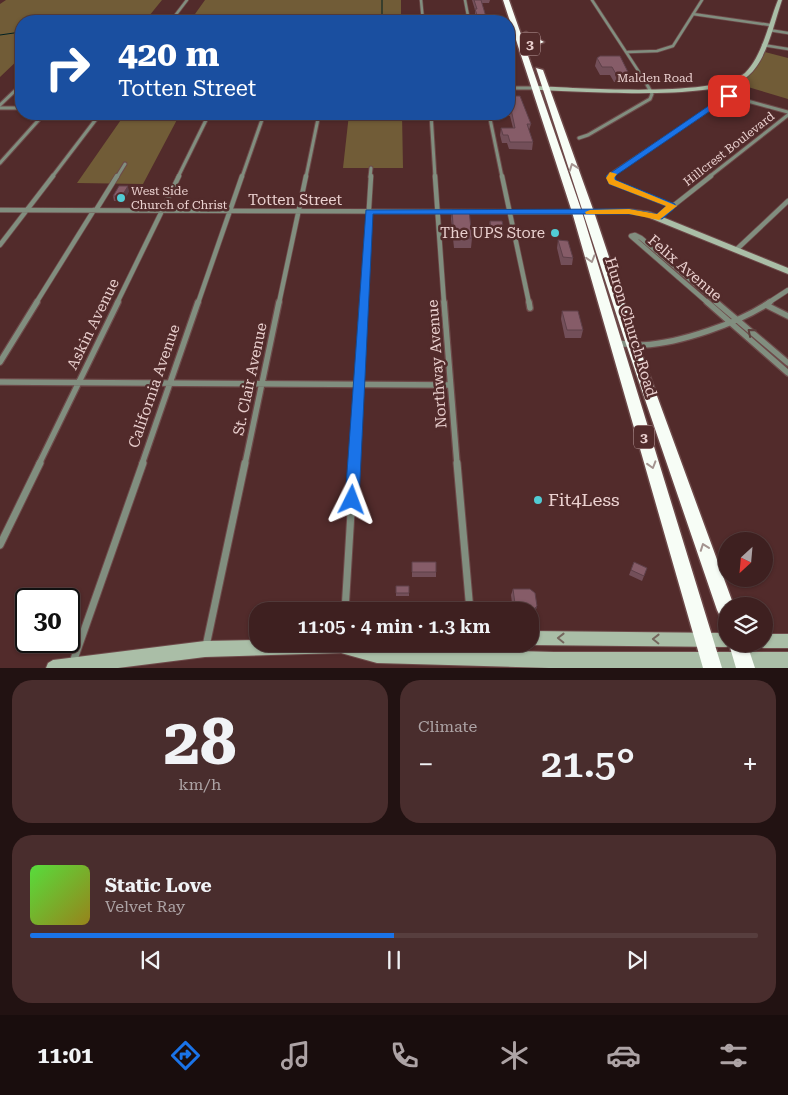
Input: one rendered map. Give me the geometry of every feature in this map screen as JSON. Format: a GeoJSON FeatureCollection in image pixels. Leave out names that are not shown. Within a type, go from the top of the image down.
{"type":"FeatureCollection","features":[{"type":"Feature","properties":{"kind":"highway","name":"Huron Church Road"},"geometry":{"type":"LineString","coordinates":[[506,0],[511,15]]}},
{"type":"Feature","properties":{"kind":"highway","name":"3"},"geometry":{"type":"LineString","coordinates":[[513,0],[530,46]]}},
{"type":"Feature","properties":{"kind":"highway","name":"Huron Church Road"},"geometry":{"type":"LineString","coordinates":[[515,25],[542,88]]}},
{"type":"Feature","properties":{"kind":"highway"},"geometry":{"type":"LineString","coordinates":[[521,42],[530,46],[541,42],[526,34]]}},
{"type":"Feature","properties":{"kind":"highway","name":"Huron Church Road"},"geometry":{"type":"LineString","coordinates":[[536,62],[542,88],[583,212],[721,597]]}},
{"type":"Feature","properties":{"kind":"highway","name":"Huron Church Road"},"geometry":{"type":"LineString","coordinates":[[583,212],[616,343],[712,664]]}},
{"type":"Feature","properties":{"kind":"main road","name":"Malden Road"},"geometry":{"type":"LineString","coordinates":[[542,88],[705,89],[730,84],[746,76],[754,66],[780,0]]}},
{"type":"Feature","properties":{"kind":"main road"},"geometry":{"type":"LineString","coordinates":[[583,212],[629,211],[659,217],[788,271]]}},
{"type":"Feature","properties":{"kind":"main road"},"geometry":{"type":"LineString","coordinates":[[539,638],[718,640]]}},
{"type":"Feature","properties":{"kind":"main road"},"geometry":{"type":"LineString","coordinates":[[773,641],[788,641]]}},
{"type":"Feature","properties":{"kind":"main road"},"geometry":{"type":"LineString","coordinates":[[53,668],[205,649],[249,647]]}},
{"type":"Feature","properties":{"kind":"main road"},"geometry":{"type":"LineString","coordinates":[[370,652],[377,654],[712,664],[743,657],[788,660]]}},
{"type":"Feature","properties":{"kind":"street"},"geometry":{"type":"LineString","coordinates":[[176,15],[187,0]]}},
{"type":"Feature","properties":{"kind":"street"},"geometry":{"type":"LineString","coordinates":[[421,0],[422,15]]}},
{"type":"Feature","properties":{"kind":"street"},"geometry":{"type":"LineString","coordinates":[[465,0],[469,15]]}},
{"type":"Feature","properties":{"kind":"street"},"geometry":{"type":"LineString","coordinates":[[579,138],[588,135],[650,98],[652,94],[628,52],[592,0]]}},
{"type":"Feature","properties":{"kind":"street"},"geometry":{"type":"LineString","coordinates":[[628,52],[650,52],[668,49],[672,46],[702,0]]}},
{"type":"Feature","properties":{"kind":"street"},"geometry":{"type":"LineString","coordinates":[[694,14],[788,33]]}},
{"type":"Feature","properties":{"kind":"street"},"geometry":{"type":"LineString","coordinates":[[763,45],[788,49]]}},
{"type":"Feature","properties":{"kind":"street","name":"Malden Road"},"geometry":{"type":"LineString","coordinates":[[515,88],[542,88]]}},
{"type":"Feature","properties":{"kind":"street"},"geometry":{"type":"LineString","coordinates":[[0,106],[15,91]]}},
{"type":"Feature","properties":{"kind":"street"},"geometry":{"type":"LineString","coordinates":[[672,206],[612,182],[610,176],[729,96],[788,113]]}},
{"type":"Feature","properties":{"kind":"street"},"geometry":{"type":"LineString","coordinates":[[0,106],[15,107]]}},
{"type":"Feature","properties":{"kind":"street","name":"Hillcrest Boulevard"},"geometry":{"type":"LineString","coordinates":[[659,217],[788,113]]}},
{"type":"Feature","properties":{"kind":"street"},"geometry":{"type":"LineString","coordinates":[[0,163],[39,120]]}},
{"type":"Feature","properties":{"kind":"street"},"geometry":{"type":"LineString","coordinates":[[0,245],[95,120]]}},
{"type":"Feature","properties":{"kind":"street","name":"Askin Avenue"},"geometry":{"type":"LineString","coordinates":[[0,545],[206,120]]}},
{"type":"Feature","properties":{"kind":"street","name":"California Avenue"},"geometry":{"type":"LineString","coordinates":[[71,666],[262,120]]}},
{"type":"Feature","properties":{"kind":"street","name":"St. Clair Avenue"},"geometry":{"type":"LineString","coordinates":[[205,649],[318,120]]}},
{"type":"Feature","properties":{"kind":"street","name":"Northway Avenue"},"geometry":{"type":"LineString","coordinates":[[431,120],[450,385],[469,602]]}},
{"type":"Feature","properties":{"kind":"street"},"geometry":{"type":"LineString","coordinates":[[490,120],[530,308]]}},
{"type":"Feature","properties":{"kind":"street"},"geometry":{"type":"LineString","coordinates":[[0,362],[125,164]]}},
{"type":"Feature","properties":{"kind":"street"},"geometry":{"type":"LineString","coordinates":[[346,602],[371,168]]}},
{"type":"Feature","properties":{"kind":"street"},"geometry":{"type":"LineString","coordinates":[[737,250],[788,201]]}},
{"type":"Feature","properties":{"kind":"street","name":"Totten Street"},"geometry":{"type":"LineString","coordinates":[[0,210],[583,212]]}},
{"type":"Feature","properties":{"kind":"street","name":"Felix Avenue"},"geometry":{"type":"LineString","coordinates":[[788,363],[641,238],[635,235],[630,236],[788,373]]}},
{"type":"Feature","properties":{"kind":"street"},"geometry":{"type":"LineString","coordinates":[[616,343],[667,342],[730,323],[766,305],[788,290]]}},
{"type":"Feature","properties":{"kind":"street"},"geometry":{"type":"LineString","coordinates":[[766,305],[788,316]]}},
{"type":"Feature","properties":{"kind":"street"},"geometry":{"type":"LineString","coordinates":[[0,382],[450,385]]}},
{"type":"Feature","properties":{"kind":"shaded area"},"geometry":{"type":"Polygon","coordinates":[[[6,0],[162,0],[150,15],[15,15],[15,63],[0,77],[0,4],[6,0]]]}},
{"type":"Feature","properties":{"kind":"shaded area"},"geometry":{"type":"Polygon","coordinates":[[[205,0],[401,0],[401,15],[194,15],[205,0]]]}},
{"type":"Feature","properties":{"kind":"shaded area"},"geometry":{"type":"Polygon","coordinates":[[[761,51],[788,58],[788,99],[748,87],[734,94],[720,91],[719,86],[744,78],[761,51]]]}},
{"type":"Feature","properties":{"kind":"shaded area"},"geometry":{"type":"Polygon","coordinates":[[[121,120],[177,120],[143,184],[77,183],[121,120]]]}},
{"type":"Feature","properties":{"kind":"shaded area"},"geometry":{"type":"Polygon","coordinates":[[[348,120],[402,120],[403,168],[343,168],[348,120]]]}},
{"type":"Feature","properties":{"kind":"building"},"geometry":{"type":"Polygon","coordinates":[[[474,0],[481,0],[485,15],[477,15],[475,9],[477,9],[474,0]]]}},
{"type":"Feature","properties":{"kind":"building"},"geometry":{"type":"Polygon","coordinates":[[[600,56],[620,56],[629,74],[616,74],[612,67],[602,67],[597,58],[600,56]]]}},
{"type":"Feature","properties":{"kind":"building"},"geometry":{"type":"Polygon","coordinates":[[[515,96],[520,96],[531,124],[527,124],[533,142],[510,142],[508,135],[503,135],[501,128],[515,128],[513,120],[515,120],[515,96]]]}},
{"type":"Feature","properties":{"kind":"building"},"geometry":{"type":"Polygon","coordinates":[[[119,186],[128,186],[122,196],[113,196],[119,186]]]}},
{"type":"Feature","properties":{"kind":"building"},"geometry":{"type":"Polygon","coordinates":[[[452,210],[469,210],[472,238],[454,238],[452,210]]]}},
{"type":"Feature","properties":{"kind":"building"},"geometry":{"type":"Polygon","coordinates":[[[490,221],[502,221],[504,231],[491,231],[490,221]]]}},
{"type":"Feature","properties":{"kind":"building"},"geometry":{"type":"Polygon","coordinates":[[[558,240],[568,241],[573,258],[563,257],[558,240]]]}},
{"type":"Feature","properties":{"kind":"building"},"geometry":{"type":"Polygon","coordinates":[[[562,311],[578,311],[583,330],[567,330],[562,311]]]}},
{"type":"Feature","properties":{"kind":"building"},"geometry":{"type":"Polygon","coordinates":[[[412,562],[436,562],[436,572],[412,572],[412,562]]]}},
{"type":"Feature","properties":{"kind":"building"},"geometry":{"type":"Polygon","coordinates":[[[634,562],[647,568],[644,576],[631,570],[634,562]]]}},
{"type":"Feature","properties":{"kind":"building"},"geometry":{"type":"Polygon","coordinates":[[[396,586],[409,586],[409,593],[396,593],[396,586]]]}},
{"type":"Feature","properties":{"kind":"building"},"geometry":{"type":"Polygon","coordinates":[[[513,589],[530,589],[535,593],[536,602],[515,602],[513,589]]]}},
{"type":"Feature","properties":{"kind":"waterway"},"geometry":{"type":"LineString","coordinates":[[382,0],[382,15]]}},
{"type":"Feature","properties":{"kind":"waterway"},"geometry":{"type":"LineString","coordinates":[[0,35],[15,33]]}},
{"type":"Feature","properties":{"kind":"slow traffic"},"geometry":{"type":"LineString","coordinates":[[590,212],[629,211],[659,217],[672,206],[612,182],[610,176],[613,174]]}},
{"type":"Feature","properties":{"kind":"place","name":"West Side Church of Christ"},"geometry":{"type":"Point","coordinates":[121,198]}},
{"type":"Feature","properties":{"kind":"place","name":"The UPS Store"},"geometry":{"type":"Point","coordinates":[555,233]}},
{"type":"Feature","properties":{"kind":"place","name":"Fit4Less"},"geometry":{"type":"Point","coordinates":[538,500]}},
{"type":"Feature","properties":{"kind":"route"},"geometry":{"type":"LineString","coordinates":[[352,500],[369,212],[629,211],[659,217],[672,206],[612,182],[610,176],[729,96]]}}]}
